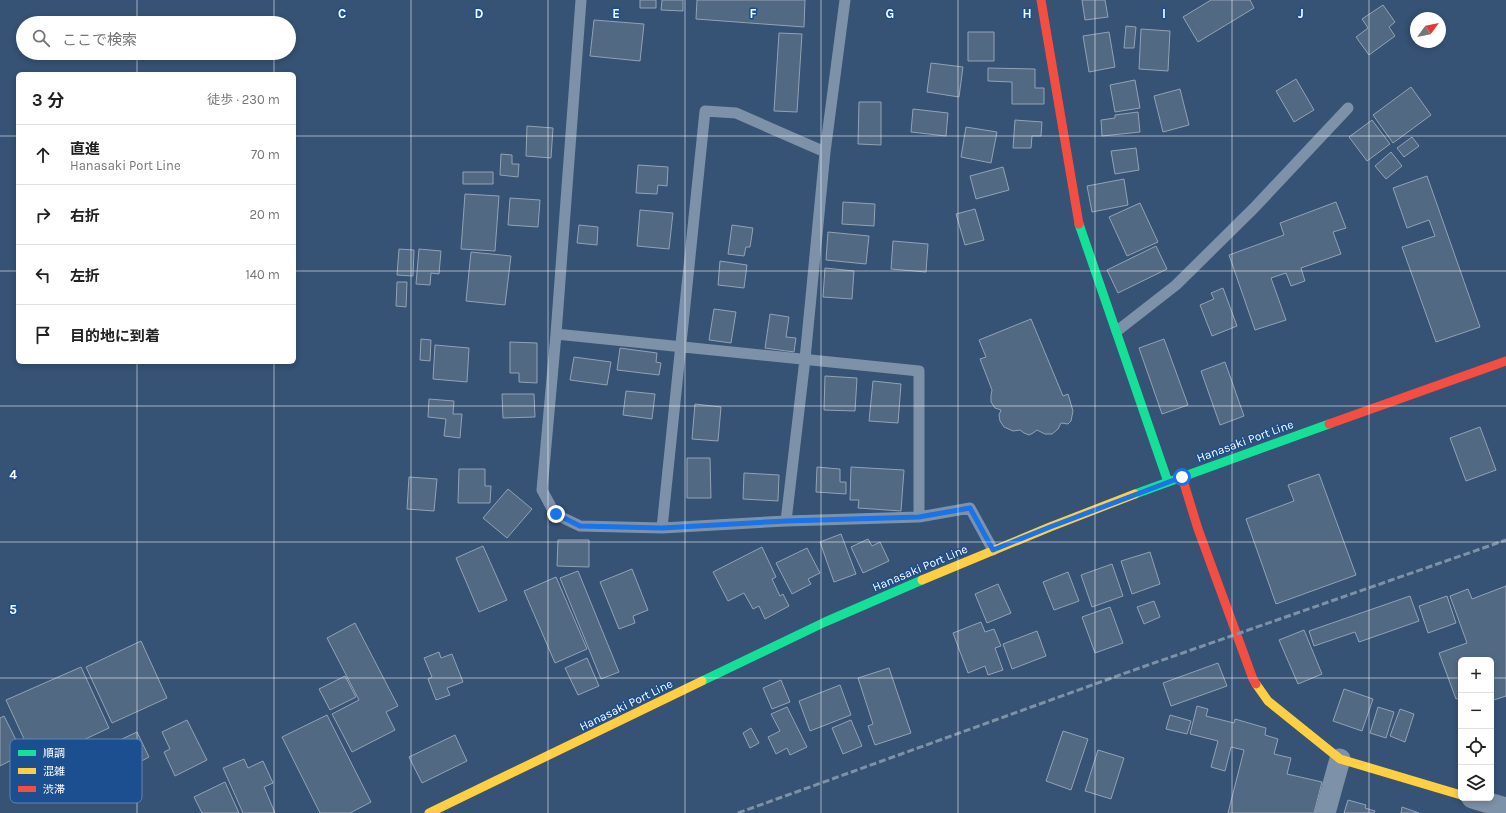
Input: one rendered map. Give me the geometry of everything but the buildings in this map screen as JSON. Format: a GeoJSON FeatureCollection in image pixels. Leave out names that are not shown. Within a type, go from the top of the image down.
{"type":"FeatureCollection","features":[{"type":"Feature","properties":{"kind":"main road"},"geometry":{"type":"LineString","coordinates":[[1041,0],[1080,229],[1168,482]]}},
{"type":"Feature","properties":{"kind":"main road","name":"Hanasaki Port Line"},"geometry":{"type":"LineString","coordinates":[[429,813],[824,622],[993,550],[1168,482],[1506,361]]}},
{"type":"Feature","properties":{"kind":"main road"},"geometry":{"type":"LineString","coordinates":[[1182,477],[1198,529],[1253,679],[1268,700],[1340,759],[1458,794]]}},
{"type":"Feature","properties":{"kind":"street"},"geometry":{"type":"LineString","coordinates":[[1325,813],[1340,759]]}},
{"type":"Feature","properties":{"kind":"street"},"geometry":{"type":"LineString","coordinates":[[1482,801],[1506,808]]}},
{"type":"Feature","properties":{"kind":"lane"},"geometry":{"type":"LineString","coordinates":[[581,0],[556,334],[542,490],[556,514],[580,526],[662,528],[786,521],[919,517],[970,508],[993,550]]}},
{"type":"Feature","properties":{"kind":"lane"},"geometry":{"type":"LineString","coordinates":[[786,521],[805,359],[825,152],[845,0]]}},
{"type":"Feature","properties":{"kind":"lane"},"geometry":{"type":"LineString","coordinates":[[1117,332],[1176,285],[1254,208],[1348,108]]}},
{"type":"Feature","properties":{"kind":"lane"},"geometry":{"type":"LineString","coordinates":[[662,528],[705,111],[736,113],[825,152]]}},
{"type":"Feature","properties":{"kind":"lane"},"geometry":{"type":"LineString","coordinates":[[556,334],[919,371],[919,517]]}},
{"type":"Feature","properties":{"kind":"railway"},"geometry":{"type":"LineString","coordinates":[[738,813],[1131,671],[1506,540]]}},
{"type":"Feature","properties":{"kind":"traffic: fast"},"geometry":{"type":"LineString","coordinates":[[1079,224],[1168,482]]}},
{"type":"Feature","properties":{"kind":"traffic: fast"},"geometry":{"type":"LineString","coordinates":[[1135,494],[1329,424]]}},
{"type":"Feature","properties":{"kind":"traffic: fast"},"geometry":{"type":"LineString","coordinates":[[702,681],[825,622],[922,580]]}},
{"type":"Feature","properties":{"kind":"traffic: slow"},"geometry":{"type":"LineString","coordinates":[[922,580],[1050,527],[1135,494]]}},
{"type":"Feature","properties":{"kind":"traffic: slow"},"geometry":{"type":"LineString","coordinates":[[429,813],[702,681]]}},
{"type":"Feature","properties":{"kind":"traffic: slow"},"geometry":{"type":"LineString","coordinates":[[1256,684],[1268,701],[1340,759],[1458,794]]}},
{"type":"Feature","properties":{"kind":"traffic: jam"},"geometry":{"type":"LineString","coordinates":[[1041,0],[1079,224]]}},
{"type":"Feature","properties":{"kind":"traffic: jam"},"geometry":{"type":"LineString","coordinates":[[1329,424],[1506,361]]}},
{"type":"Feature","properties":{"kind":"traffic: jam"},"geometry":{"type":"LineString","coordinates":[[1182,477],[1198,529],[1256,684]]}},
{"type":"Feature","properties":{"kind":"route"},"geometry":{"type":"LineString","coordinates":[[556,514],[580,526],[662,528],[786,521],[919,517],[970,508],[993,550],[1182,477]]}}]}
